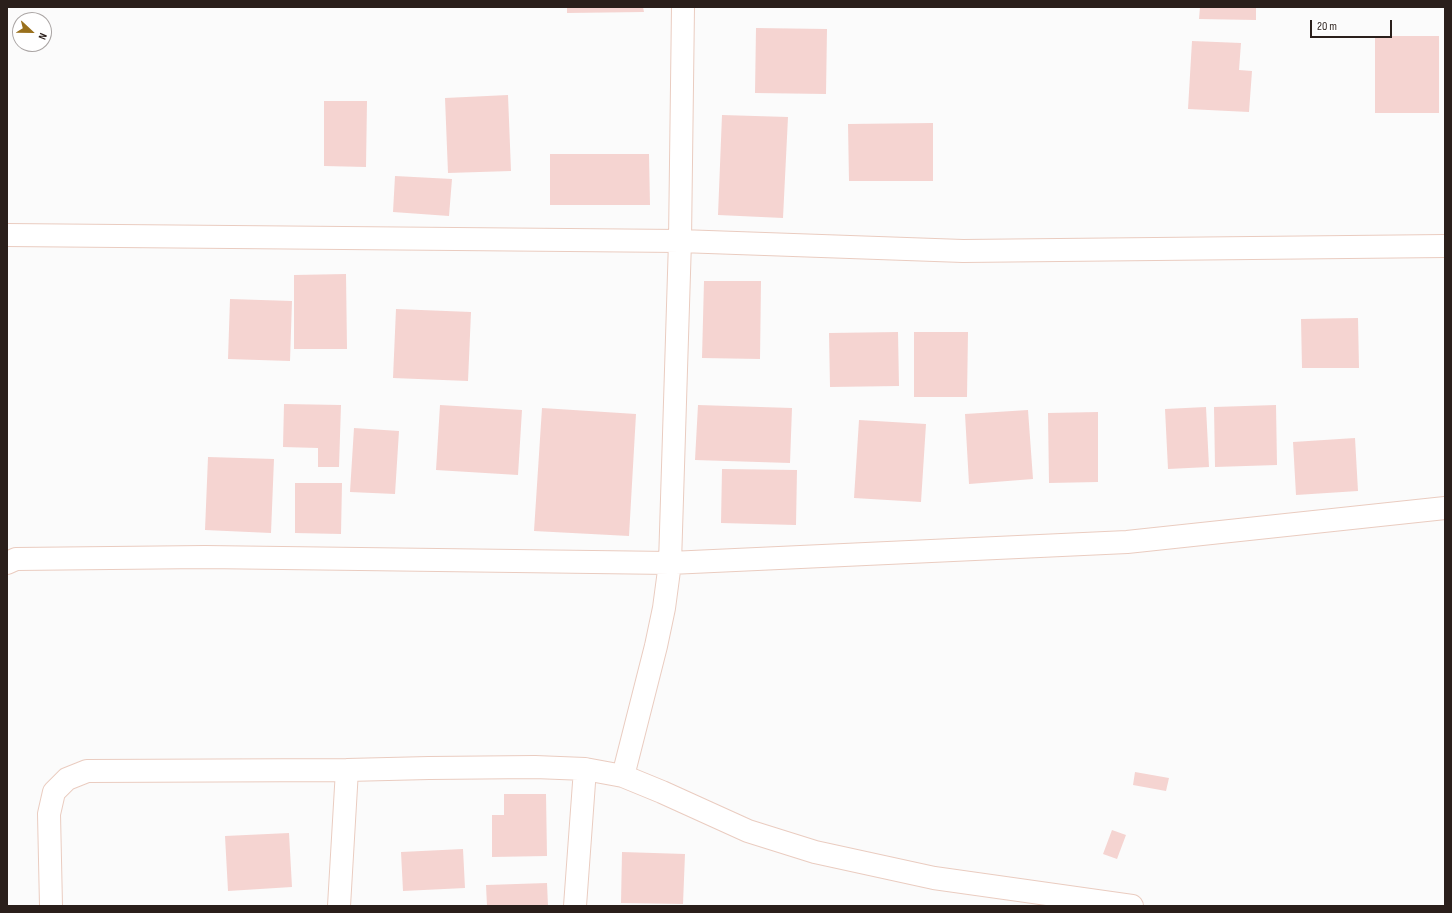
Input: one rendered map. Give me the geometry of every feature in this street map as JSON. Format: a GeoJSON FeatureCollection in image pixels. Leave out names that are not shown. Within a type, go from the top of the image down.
{"type":"FeatureCollection","features":[{"type":"Feature","properties":{"kind":"street"},"geometry":{"type":"LineString","coordinates":[[623,776],[656,646],[664,608],[670,563],[680,240],[683,7]]}},
{"type":"Feature","properties":{"kind":"street"},"geometry":{"type":"LineString","coordinates":[[7,235],[680,240],[964,251],[1445,246]]}},
{"type":"Feature","properties":{"kind":"street"},"geometry":{"type":"LineString","coordinates":[[7,563],[16,559],[205,557],[670,563],[1127,542],[1445,508]]}},
{"type":"Feature","properties":{"kind":"street"},"geometry":{"type":"LineString","coordinates":[[51,906],[49,814],[54,792],[67,779],[87,771],[347,770],[535,767],[585,769],[623,776],[748,831],[815,852],[934,878],[1132,906]]}},
{"type":"Feature","properties":{"kind":"street"},"geometry":{"type":"LineString","coordinates":[[575,906],[585,769]]}},
{"type":"Feature","properties":{"kind":"street"},"geometry":{"type":"LineString","coordinates":[[339,906],[347,770]]}},
{"type":"Feature","properties":{"kind":"building"},"geometry":{"type":"Polygon","coordinates":[[[567,7],[643,7],[644,12],[567,13],[567,7]]]}},
{"type":"Feature","properties":{"kind":"building"},"geometry":{"type":"Polygon","coordinates":[[[1200,7],[1256,7],[1256,20],[1199,19],[1200,7]]]}},
{"type":"Feature","properties":{"kind":"building"},"geometry":{"type":"Polygon","coordinates":[[[756,28],[827,29],[826,94],[755,93],[756,28]]]}},
{"type":"Feature","properties":{"kind":"building"},"geometry":{"type":"Polygon","coordinates":[[[1375,36],[1439,36],[1439,113],[1375,113],[1375,36]]]}},
{"type":"Feature","properties":{"kind":"building"},"geometry":{"type":"Polygon","coordinates":[[[1192,41],[1241,43],[1239,70],[1252,71],[1249,112],[1188,109],[1192,41]]]}},
{"type":"Feature","properties":{"kind":"building"},"geometry":{"type":"Polygon","coordinates":[[[508,95],[511,171],[448,173],[445,98],[508,95]]]}},
{"type":"Feature","properties":{"kind":"building"},"geometry":{"type":"Polygon","coordinates":[[[324,101],[367,101],[366,167],[324,166],[324,101]]]}},
{"type":"Feature","properties":{"kind":"building"},"geometry":{"type":"Polygon","coordinates":[[[722,115],[788,117],[783,218],[718,215],[722,115]]]}},
{"type":"Feature","properties":{"kind":"building"},"geometry":{"type":"Polygon","coordinates":[[[933,123],[933,181],[849,181],[848,124],[933,123]]]}},
{"type":"Feature","properties":{"kind":"building"},"geometry":{"type":"Polygon","coordinates":[[[550,154],[649,154],[650,205],[550,205],[550,154]]]}},
{"type":"Feature","properties":{"kind":"building"},"geometry":{"type":"Polygon","coordinates":[[[395,176],[452,179],[449,216],[393,212],[395,176]]]}},
{"type":"Feature","properties":{"kind":"building"},"geometry":{"type":"Polygon","coordinates":[[[346,274],[347,349],[294,349],[294,275],[346,274]]]}},
{"type":"Feature","properties":{"kind":"building"},"geometry":{"type":"Polygon","coordinates":[[[704,281],[761,281],[760,359],[702,358],[704,281]]]}},
{"type":"Feature","properties":{"kind":"building"},"geometry":{"type":"Polygon","coordinates":[[[230,299],[292,301],[290,361],[228,359],[230,299]]]}},
{"type":"Feature","properties":{"kind":"building"},"geometry":{"type":"Polygon","coordinates":[[[396,309],[471,312],[468,381],[393,378],[396,309]]]}},
{"type":"Feature","properties":{"kind":"building"},"geometry":{"type":"Polygon","coordinates":[[[1358,318],[1359,368],[1302,368],[1301,319],[1358,318]]]}},
{"type":"Feature","properties":{"kind":"building"},"geometry":{"type":"Polygon","coordinates":[[[898,332],[899,386],[830,387],[829,333],[898,332]]]}},
{"type":"Feature","properties":{"kind":"building"},"geometry":{"type":"Polygon","coordinates":[[[914,332],[968,332],[967,397],[914,397],[914,332]]]}},
{"type":"Feature","properties":{"kind":"building"},"geometry":{"type":"Polygon","coordinates":[[[284,404],[341,405],[339,467],[318,467],[318,448],[283,447],[284,404]]]}},
{"type":"Feature","properties":{"kind":"building"},"geometry":{"type":"Polygon","coordinates":[[[440,405],[522,410],[518,475],[436,470],[440,405]]]}},
{"type":"Feature","properties":{"kind":"building"},"geometry":{"type":"Polygon","coordinates":[[[698,405],[792,408],[790,463],[695,460],[698,405]]]}},
{"type":"Feature","properties":{"kind":"building"},"geometry":{"type":"Polygon","coordinates":[[[1276,405],[1277,465],[1215,467],[1214,407],[1276,405]]]}},
{"type":"Feature","properties":{"kind":"building"},"geometry":{"type":"Polygon","coordinates":[[[1206,407],[1209,467],[1168,469],[1165,409],[1206,407]]]}},
{"type":"Feature","properties":{"kind":"building"},"geometry":{"type":"Polygon","coordinates":[[[542,408],[636,414],[629,536],[534,531],[542,408]]]}},
{"type":"Feature","properties":{"kind":"building"},"geometry":{"type":"Polygon","coordinates":[[[1028,410],[1033,479],[969,484],[965,414],[1028,410]]]}},
{"type":"Feature","properties":{"kind":"building"},"geometry":{"type":"Polygon","coordinates":[[[1098,412],[1098,482],[1049,483],[1048,413],[1098,412]]]}},
{"type":"Feature","properties":{"kind":"building"},"geometry":{"type":"Polygon","coordinates":[[[859,420],[926,424],[921,502],[854,498],[859,420]]]}},
{"type":"Feature","properties":{"kind":"building"},"geometry":{"type":"Polygon","coordinates":[[[354,428],[399,431],[395,494],[350,492],[354,428]]]}},
{"type":"Feature","properties":{"kind":"building"},"geometry":{"type":"Polygon","coordinates":[[[1355,438],[1358,491],[1296,495],[1293,442],[1355,438]]]}},
{"type":"Feature","properties":{"kind":"building"},"geometry":{"type":"Polygon","coordinates":[[[208,457],[274,459],[271,533],[205,530],[208,457]]]}},
{"type":"Feature","properties":{"kind":"building"},"geometry":{"type":"Polygon","coordinates":[[[722,469],[797,470],[796,525],[721,523],[722,469]]]}},
{"type":"Feature","properties":{"kind":"building"},"geometry":{"type":"Polygon","coordinates":[[[295,483],[342,483],[341,534],[295,533],[295,483]]]}},
{"type":"Feature","properties":{"kind":"building"},"geometry":{"type":"Polygon","coordinates":[[[1135,772],[1169,778],[1166,791],[1133,785],[1135,772]]]}},
{"type":"Feature","properties":{"kind":"building"},"geometry":{"type":"Polygon","coordinates":[[[504,794],[546,794],[547,856],[492,857],[492,815],[504,815],[504,794]]]}},
{"type":"Feature","properties":{"kind":"building"},"geometry":{"type":"Polygon","coordinates":[[[1112,830],[1126,835],[1117,859],[1103,854],[1112,830]]]}},
{"type":"Feature","properties":{"kind":"building"},"geometry":{"type":"Polygon","coordinates":[[[289,833],[292,887],[228,891],[225,836],[289,833]]]}},
{"type":"Feature","properties":{"kind":"building"},"geometry":{"type":"Polygon","coordinates":[[[463,849],[465,888],[403,891],[401,852],[463,849]]]}},
{"type":"Feature","properties":{"kind":"building"},"geometry":{"type":"Polygon","coordinates":[[[622,852],[685,854],[683,904],[621,903],[622,852]]]}},
{"type":"Feature","properties":{"kind":"building"},"geometry":{"type":"Polygon","coordinates":[[[547,883],[548,906],[487,906],[486,885],[547,883]]]}}]}
